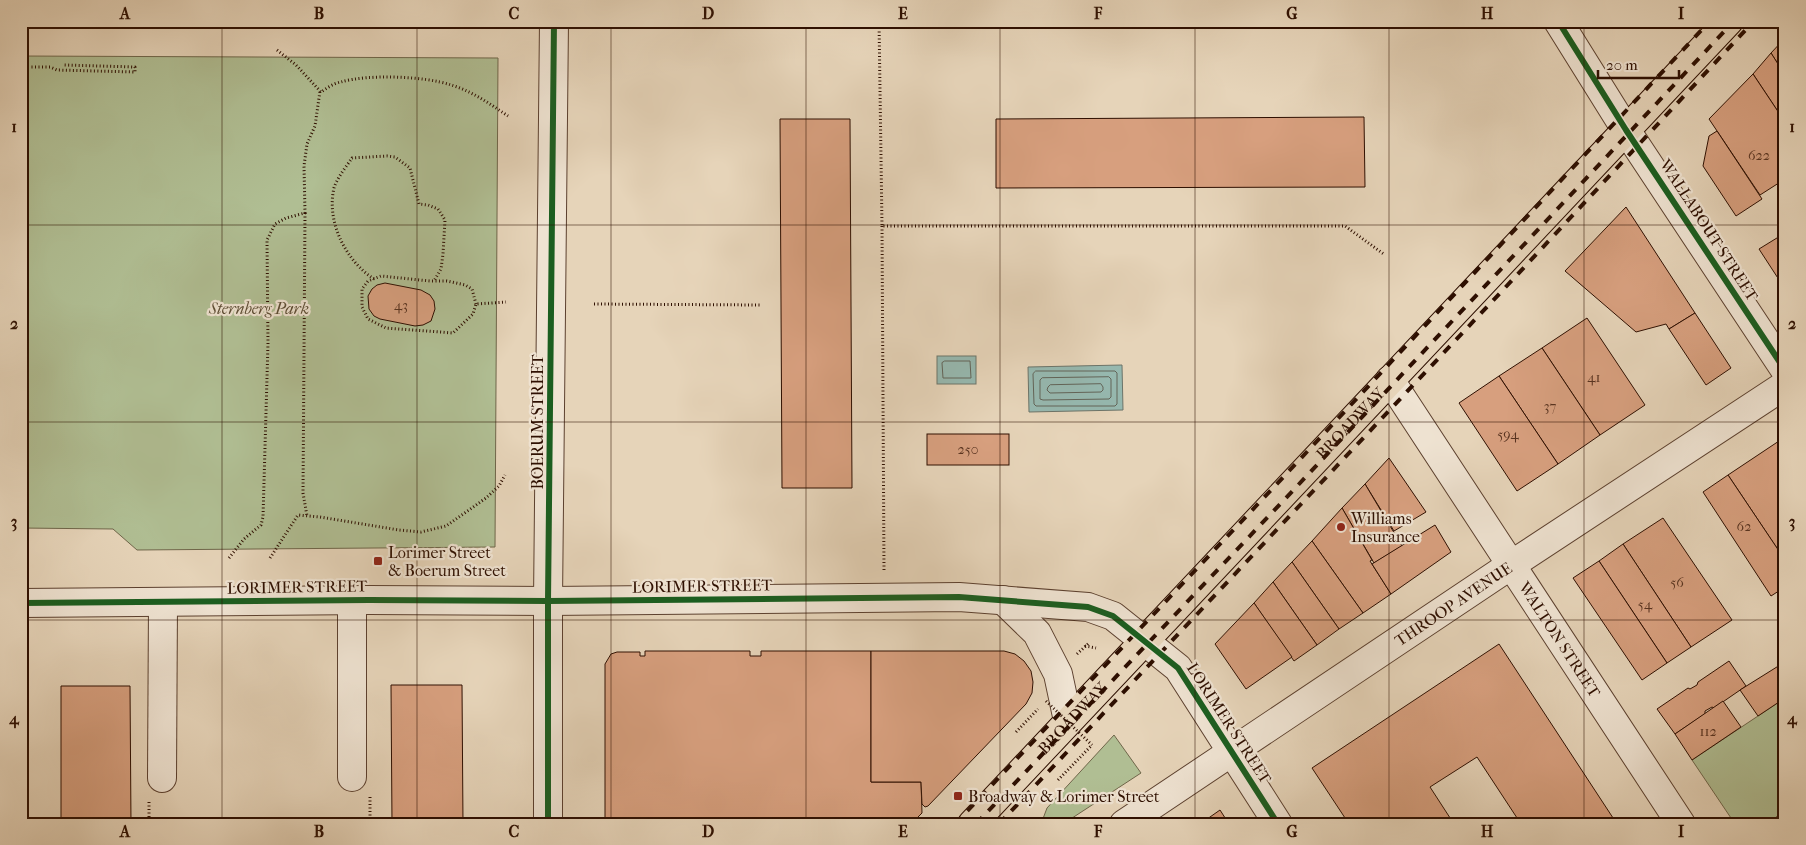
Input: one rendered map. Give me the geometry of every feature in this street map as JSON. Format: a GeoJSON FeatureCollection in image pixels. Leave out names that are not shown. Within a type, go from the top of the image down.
{"type":"FeatureCollection","features":[{"type":"Feature","properties":{"kind":"main road","name":"BROADWAY"},"geometry":{"type":"LineString","coordinates":[[972,824],[1729,21]]}},
{"type":"Feature","properties":{"kind":"street","name":"BOERUM STREET"},"geometry":{"type":"LineString","coordinates":[[548,824],[548,601],[554,21]]}},
{"type":"Feature","properties":{"kind":"street","name":"WALLABOUT STREET"},"geometry":{"type":"LineString","coordinates":[[1558,21],[1626,130],[1785,370]]}},
{"type":"Feature","properties":{"kind":"street","name":"WALTON STREET"},"geometry":{"type":"LineString","coordinates":[[1390,380],[1681,824]]}},
{"type":"Feature","properties":{"kind":"street","name":"THROOP AVENUE"},"geometry":{"type":"LineString","coordinates":[[1124,824],[1511,565],[1785,385]]}},
{"type":"Feature","properties":{"kind":"street","name":"LORIMER STREET"},"geometry":{"type":"LineString","coordinates":[[21,603],[958,597],[1088,607],[1113,616],[1178,668],[1278,824]]}},
{"type":"Feature","properties":{"kind":"street"},"geometry":{"type":"LineString","coordinates":[[1003,600],[1037,634],[1058,674],[1068,721]]}},
{"type":"Feature","properties":{"kind":"street"},"geometry":{"type":"LineString","coordinates":[[352,601],[352,777]]}},
{"type":"Feature","properties":{"kind":"street"},"geometry":{"type":"LineString","coordinates":[[162,778],[163,602]]}},
{"type":"Feature","properties":{"kind":"path"},"geometry":{"type":"LineString","coordinates":[[879,21],[884,598]]}},
{"type":"Feature","properties":{"kind":"path"},"geometry":{"type":"LineString","coordinates":[[277,50],[296,65],[320,91]]}},
{"type":"Feature","properties":{"kind":"path"},"geometry":{"type":"LineString","coordinates":[[21,67],[135,72],[135,67],[64,65]]}},
{"type":"Feature","properties":{"kind":"path"},"geometry":{"type":"LineString","coordinates":[[320,91],[341,82],[371,78],[433,80],[451,84],[472,93],[508,116]]}},
{"type":"Feature","properties":{"kind":"path"},"geometry":{"type":"LineString","coordinates":[[307,516],[302,493],[304,166],[307,144],[315,126],[320,91]]}},
{"type":"Feature","properties":{"kind":"path"},"geometry":{"type":"LineString","coordinates":[[374,279],[349,256],[342,244],[335,223],[332,205],[334,187],[352,158],[387,156],[395,157],[410,168],[419,204],[438,209],[445,220],[444,254],[441,270],[434,281]]}},
{"type":"Feature","properties":{"kind":"path"},"geometry":{"type":"LineString","coordinates":[[230,558],[244,540],[261,525],[263,517],[268,342],[267,240],[275,224],[286,218],[305,213]]}},
{"type":"Feature","properties":{"kind":"path"},"geometry":{"type":"LineString","coordinates":[[882,226],[1345,226],[1385,255]]}},
{"type":"Feature","properties":{"kind":"path"},"geometry":{"type":"LineString","coordinates":[[382,276],[447,281],[465,285],[472,289],[476,304],[473,314],[453,333],[386,328],[368,319],[362,307],[362,289],[368,281],[374,279],[382,276]]}},
{"type":"Feature","properties":{"kind":"path"},"geometry":{"type":"LineString","coordinates":[[476,304],[506,302]]}},
{"type":"Feature","properties":{"kind":"path"},"geometry":{"type":"LineString","coordinates":[[594,304],[761,305]]}},
{"type":"Feature","properties":{"kind":"path"},"geometry":{"type":"LineString","coordinates":[[270,558],[298,515],[421,532],[446,526],[486,498],[499,486],[505,474]]}},
{"type":"Feature","properties":{"kind":"path"},"geometry":{"type":"LineString","coordinates":[[1085,646],[1096,648]]}},
{"type":"Feature","properties":{"kind":"path"},"geometry":{"type":"LineString","coordinates":[[1016,732],[1046,701],[1092,745],[1058,780]]}},
{"type":"Feature","properties":{"kind":"green space","name":"Sternberg Park"},"geometry":{"type":"Polygon","coordinates":[[[21,56],[498,58],[495,547],[137,550],[113,529],[21,528],[21,56]]]}},
{"type":"Feature","properties":{"kind":"green space"},"geometry":{"type":"Polygon","coordinates":[[[1785,698],[1785,811],[1767,824],[1735,824],[1692,760],[1785,698]]]}},
{"type":"Feature","properties":{"kind":"green space"},"geometry":{"type":"Polygon","coordinates":[[[1114,735],[1141,773],[1063,824],[1041,824],[1047,808],[1114,735]]]}},
{"type":"Feature","properties":{"kind":"water"},"geometry":{"type":"Polygon","coordinates":[[[937,356],[976,356],[976,384],[937,384],[937,356]]]}},
{"type":"Feature","properties":{"kind":"water"},"geometry":{"type":"Polygon","coordinates":[[[1122,365],[1123,410],[1029,412],[1028,367],[1122,365]]]}},
{"type":"Feature","properties":{"kind":"building"},"geometry":{"type":"Polygon","coordinates":[[[1785,38],[1785,75],[1771,53],[1785,38]]]}},
{"type":"Feature","properties":{"kind":"building"},"geometry":{"type":"Polygon","coordinates":[[[1771,53],[1785,75],[1785,122],[1753,74],[1771,53]]]}},
{"type":"Feature","properties":{"kind":"building"},"geometry":{"type":"Polygon","coordinates":[[[1753,74],[1785,122],[1785,179],[1760,195],[1709,119],[1753,74]]]}},
{"type":"Feature","properties":{"kind":"building"},"geometry":{"type":"Polygon","coordinates":[[[1364,117],[1365,187],[996,188],[996,119],[1364,117]]]}},
{"type":"Feature","properties":{"kind":"building"},"geometry":{"type":"Polygon","coordinates":[[[780,119],[850,119],[852,488],[782,488],[780,119]]]}},
{"type":"Feature","properties":{"kind":"building"},"geometry":{"type":"Polygon","coordinates":[[[1717,131],[1762,199],[1736,216],[1703,166],[1709,136],[1717,131]]]}},
{"type":"Feature","properties":{"kind":"building"},"geometry":{"type":"Polygon","coordinates":[[[1626,207],[1695,313],[1669,329],[1666,324],[1636,332],[1565,271],[1626,207]]]}},
{"type":"Feature","properties":{"kind":"building"},"geometry":{"type":"Polygon","coordinates":[[[1785,233],[1785,289],[1759,249],[1785,233]]]}},
{"type":"Feature","properties":{"kind":"building"},"geometry":{"type":"Polygon","coordinates":[[[385,283],[421,290],[430,295],[434,301],[435,309],[431,321],[415,326],[374,316],[369,309],[368,296],[377,285],[385,283]]]}},
{"type":"Feature","properties":{"kind":"building"},"geometry":{"type":"Polygon","coordinates":[[[1695,313],[1731,368],[1706,385],[1669,329],[1695,313]]]}},
{"type":"Feature","properties":{"kind":"building"},"geometry":{"type":"Polygon","coordinates":[[[1587,318],[1645,405],[1600,435],[1542,348],[1587,318]]]}},
{"type":"Feature","properties":{"kind":"building"},"geometry":{"type":"Polygon","coordinates":[[[1542,348],[1600,435],[1558,464],[1499,376],[1542,348]]]}},
{"type":"Feature","properties":{"kind":"building"},"geometry":{"type":"Polygon","coordinates":[[[1499,376],[1558,464],[1517,491],[1459,403],[1499,376]]]}},
{"type":"Feature","properties":{"kind":"building"},"geometry":{"type":"Polygon","coordinates":[[[927,434],[1009,434],[1009,465],[927,465],[927,434]]]}},
{"type":"Feature","properties":{"kind":"building"},"geometry":{"type":"Polygon","coordinates":[[[1779,441],[1785,449],[1785,560],[1728,475],[1779,441]]]}},
{"type":"Feature","properties":{"kind":"building"},"geometry":{"type":"Polygon","coordinates":[[[1389,458],[1426,512],[1394,531],[1365,484],[1389,458]]]}},
{"type":"Feature","properties":{"kind":"building"},"geometry":{"type":"Polygon","coordinates":[[[1728,475],[1785,560],[1785,587],[1771,596],[1703,492],[1728,475]]]}},
{"type":"Feature","properties":{"kind":"building"},"geometry":{"type":"Polygon","coordinates":[[[1365,484],[1402,546],[1374,563],[1342,508],[1365,484]]]}},
{"type":"Feature","properties":{"kind":"building"},"geometry":{"type":"Polygon","coordinates":[[[1342,508],[1372,560],[1370,561],[1391,594],[1363,613],[1312,541],[1342,508]]]}},
{"type":"Feature","properties":{"kind":"building"},"geometry":{"type":"Polygon","coordinates":[[[1663,518],[1732,620],[1691,647],[1623,544],[1663,518]]]}},
{"type":"Feature","properties":{"kind":"building"},"geometry":{"type":"Polygon","coordinates":[[[1435,525],[1451,552],[1391,594],[1372,564],[1435,525]]]}},
{"type":"Feature","properties":{"kind":"building"},"geometry":{"type":"Polygon","coordinates":[[[1312,541],[1363,613],[1339,629],[1292,562],[1312,541]]]}},
{"type":"Feature","properties":{"kind":"building"},"geometry":{"type":"Polygon","coordinates":[[[1623,544],[1691,647],[1667,663],[1599,561],[1623,544]]]}},
{"type":"Feature","properties":{"kind":"building"},"geometry":{"type":"Polygon","coordinates":[[[1599,561],[1667,663],[1642,680],[1573,578],[1599,561]]]}},
{"type":"Feature","properties":{"kind":"building"},"geometry":{"type":"Polygon","coordinates":[[[1292,562],[1339,629],[1317,645],[1273,582],[1292,562]]]}},
{"type":"Feature","properties":{"kind":"building"},"geometry":{"type":"Polygon","coordinates":[[[1273,582],[1317,645],[1294,661],[1254,603],[1273,582]]]}},
{"type":"Feature","properties":{"kind":"building"},"geometry":{"type":"Polygon","coordinates":[[[1254,603],[1292,657],[1246,689],[1215,644],[1254,603]]]}},
{"type":"Feature","properties":{"kind":"building"},"geometry":{"type":"Polygon","coordinates":[[[1499,644],[1617,824],[1521,824],[1477,757],[1430,787],[1454,824],[1349,824],[1312,768],[1499,644]]]}},
{"type":"Feature","properties":{"kind":"building"},"geometry":{"type":"Polygon","coordinates":[[[645,651],[750,651],[750,656],[761,656],[761,651],[871,651],[871,782],[921,782],[922,813],[911,824],[851,824],[851,818],[832,818],[832,824],[605,824],[605,664],[611,654],[617,652],[640,652],[640,656],[645,656],[645,651]]]}},
{"type":"Feature","properties":{"kind":"building"},"geometry":{"type":"Polygon","coordinates":[[[871,651],[1004,651],[1015,654],[1024,661],[1031,671],[1032,693],[1026,704],[925,807],[922,804],[921,782],[871,782],[871,651]]]}},
{"type":"Feature","properties":{"kind":"building"},"geometry":{"type":"Polygon","coordinates":[[[1729,661],[1746,686],[1714,708],[1712,707],[1705,711],[1705,714],[1675,734],[1657,709],[1688,688],[1690,689],[1697,685],[1698,682],[1729,661]]]}},
{"type":"Feature","properties":{"kind":"building"},"geometry":{"type":"Polygon","coordinates":[[[1780,665],[1785,673],[1785,698],[1758,716],[1740,690],[1780,665]]]}},
{"type":"Feature","properties":{"kind":"building"},"geometry":{"type":"Polygon","coordinates":[[[391,685],[462,685],[463,824],[392,824],[391,685]]]}},
{"type":"Feature","properties":{"kind":"building"},"geometry":{"type":"Polygon","coordinates":[[[61,686],[130,686],[131,824],[61,824],[61,686]]]}},
{"type":"Feature","properties":{"kind":"building"},"geometry":{"type":"Polygon","coordinates":[[[1723,701],[1741,727],[1692,760],[1675,734],[1723,701]]]}},
{"type":"Feature","properties":{"kind":"building"},"geometry":{"type":"Polygon","coordinates":[[[1220,810],[1229,824],[1200,824],[1220,810]]]}},
{"type":"Feature","properties":{"kind":"building"},"geometry":{"type":"Polygon","coordinates":[[[1785,811],[1785,824],[1767,824],[1785,811]]]}},
{"type":"Feature","properties":{"kind":"railway"},"geometry":{"type":"LineString","coordinates":[[955,824],[1274,487],[1710,21]]}},
{"type":"Feature","properties":{"kind":"railway"},"geometry":{"type":"LineString","coordinates":[[976,824],[1285,499],[1734,21]]}},
{"type":"Feature","properties":{"kind":"railway"},"geometry":{"type":"LineString","coordinates":[[999,824],[1754,21]]}},
{"type":"Feature","properties":{"kind":"cycle path"},"geometry":{"type":"LineString","coordinates":[[548,824],[548,601],[554,21]]}},
{"type":"Feature","properties":{"kind":"cycle path"},"geometry":{"type":"LineString","coordinates":[[1558,21],[1626,130],[1785,370]]}},
{"type":"Feature","properties":{"kind":"cycle path"},"geometry":{"type":"LineString","coordinates":[[21,603],[959,597],[1088,607],[1113,616],[1178,668],[1278,824]]}},
{"type":"Feature","properties":{"kind":"place","name":"Williams Insurance"},"geometry":{"type":"Point","coordinates":[1341,527]}},
{"type":"Feature","properties":{"kind":"place","name":"Lorimer Street & Boerum Street"},"geometry":{"type":"Point","coordinates":[378,561]}},
{"type":"Feature","properties":{"kind":"place","name":"Broadway & Lorimer Street"},"geometry":{"type":"Point","coordinates":[958,796]}}]}
